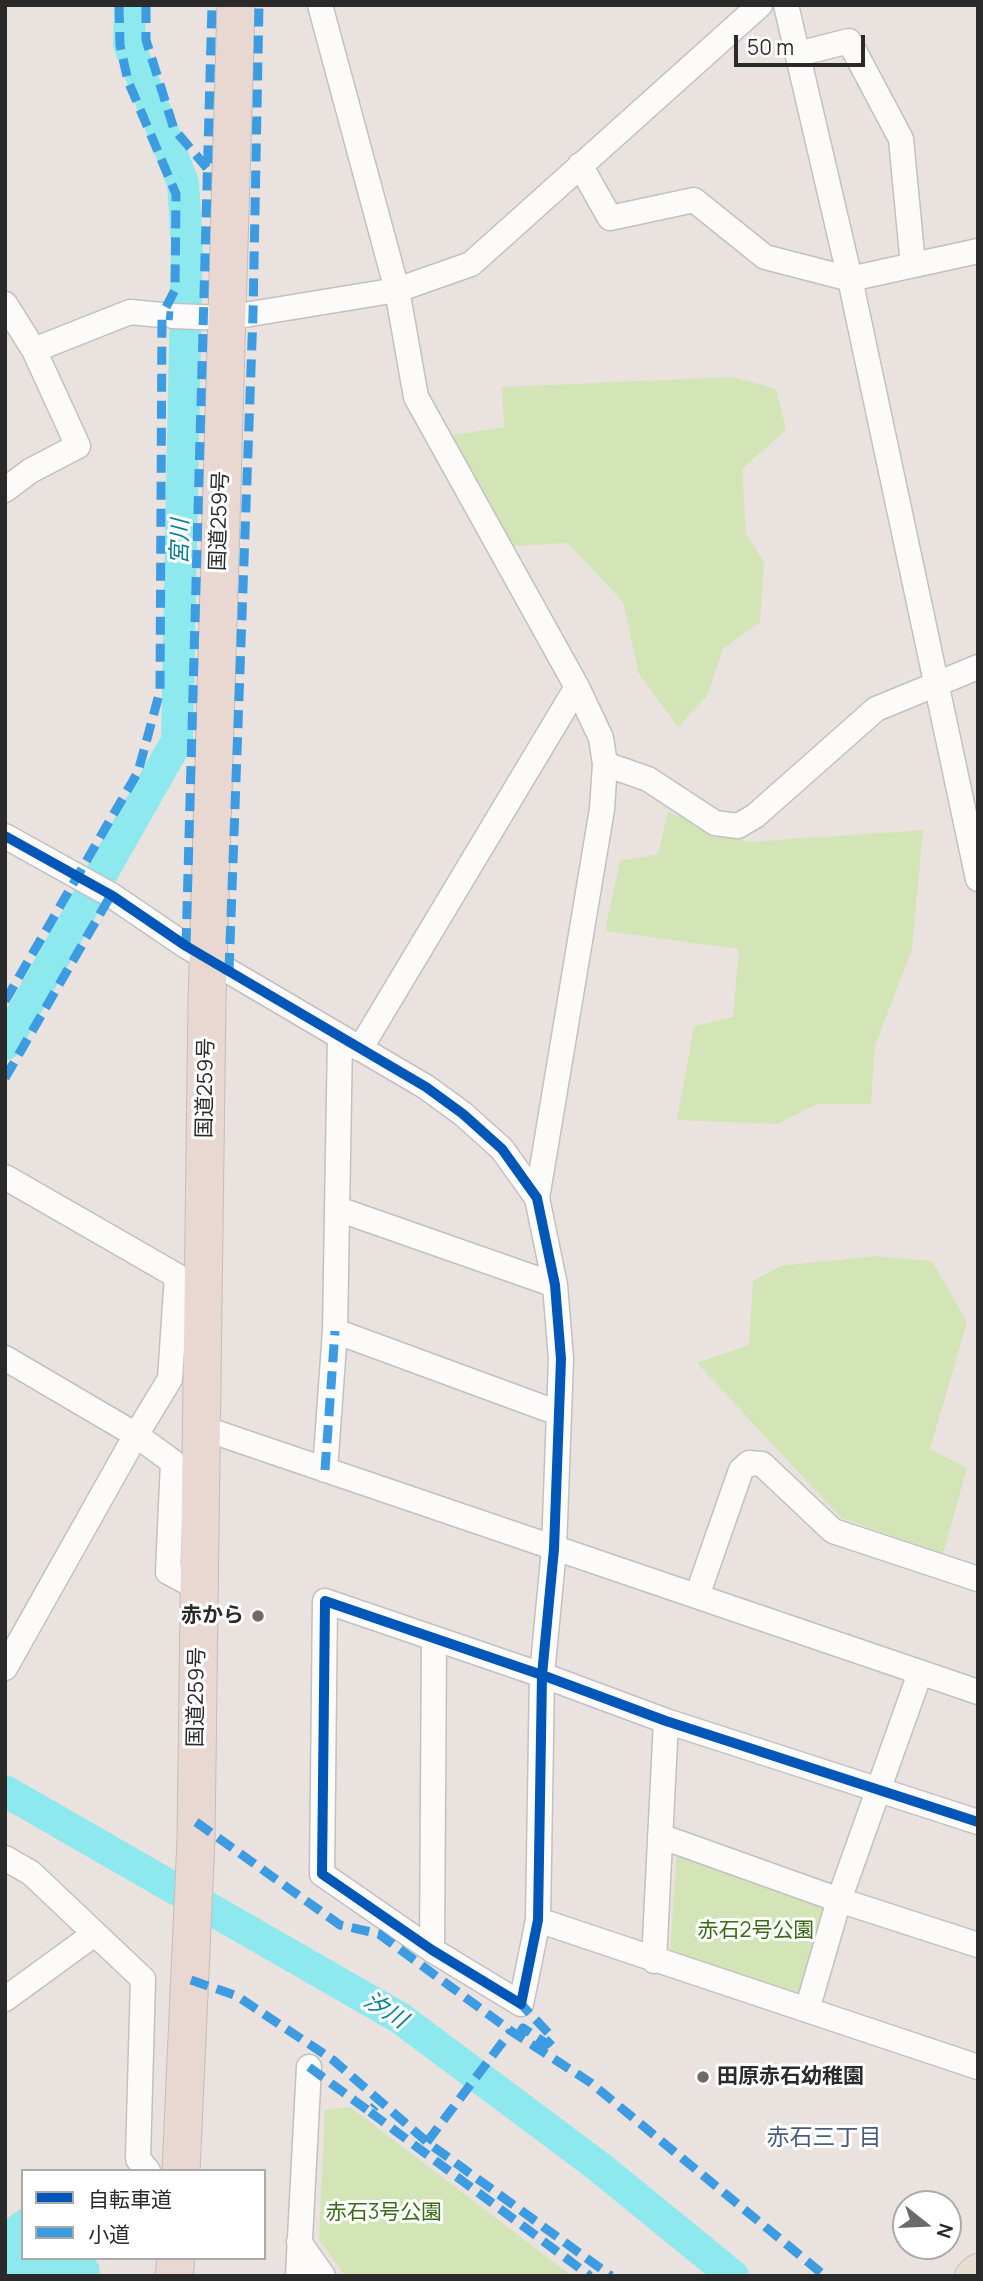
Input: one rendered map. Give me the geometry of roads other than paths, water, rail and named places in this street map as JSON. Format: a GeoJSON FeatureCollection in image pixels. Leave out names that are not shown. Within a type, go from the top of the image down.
{"type":"FeatureCollection","features":[{"type":"Feature","properties":{"kind":"highway","name":"国道259号"},"geometry":{"type":"LineString","coordinates":[[181,2169],[196,1839],[215,318],[236,5]]}},
{"type":"Feature","properties":{"kind":"main road"},"geometry":{"type":"LineString","coordinates":[[971,2276],[978,2270]]}},
{"type":"Feature","properties":{"kind":"street"},"geometry":{"type":"LineString","coordinates":[[320,5],[397,290],[416,397],[577,687],[601,738],[605,764],[602,809],[537,1198],[555,1285],[562,1359],[554,1549],[542,1675],[538,1920],[521,2004],[432,1950],[322,1874],[325,1601],[542,1675],[666,1721],[881,1788],[978,1822]]}},
{"type":"Feature","properties":{"kind":"street"},"geometry":{"type":"LineString","coordinates":[[34,350],[130,312],[215,318],[397,290],[471,264],[760,5]]}},
{"type":"Feature","properties":{"kind":"street"},"geometry":{"type":"LineString","coordinates":[[786,5],[850,279],[978,879]]}},
{"type":"Feature","properties":{"kind":"street"},"geometry":{"type":"LineString","coordinates":[[798,54],[849,41],[901,139],[913,265]]}},
{"type":"Feature","properties":{"kind":"street"},"geometry":{"type":"LineString","coordinates":[[580,164],[610,218],[694,200],[765,257],[850,279],[978,251]]}},
{"type":"Feature","properties":{"kind":"street"},"geometry":{"type":"LineString","coordinates":[[5,304],[34,350],[78,446],[30,471],[5,490]]}},
{"type":"Feature","properties":{"kind":"street"},"geometry":{"type":"LineString","coordinates":[[605,764],[648,779],[715,823],[738,826],[755,817],[876,709],[978,667]]}},
{"type":"Feature","properties":{"kind":"street"},"geometry":{"type":"LineString","coordinates":[[325,1470],[335,1331],[338,1209],[350,1043],[577,687]]}},
{"type":"Feature","properties":{"kind":"street"},"geometry":{"type":"LineString","coordinates":[[5,836],[107,892],[208,958],[426,1087],[463,1114],[502,1149],[537,1198]]}},
{"type":"Feature","properties":{"kind":"street"},"geometry":{"type":"LineString","coordinates":[[5,1177],[177,1276],[170,1379],[5,1668]]}},
{"type":"Feature","properties":{"kind":"street"},"geometry":{"type":"LineString","coordinates":[[338,1209],[555,1285]]}},
{"type":"Feature","properties":{"kind":"street"},"geometry":{"type":"LineString","coordinates":[[335,1331],[558,1413]]}},
{"type":"Feature","properties":{"kind":"street"},"geometry":{"type":"LineString","coordinates":[[5,1358],[136,1435],[173,1462],[167,1572],[198,1588]]}},
{"type":"Feature","properties":{"kind":"street"},"geometry":{"type":"LineString","coordinates":[[200,1427],[978,1692]]}},
{"type":"Feature","properties":{"kind":"street"},"geometry":{"type":"LineString","coordinates":[[697,1597],[741,1470],[749,1463],[762,1464],[833,1531],[978,1579]]}},
{"type":"Feature","properties":{"kind":"street"},"geometry":{"type":"LineString","coordinates":[[432,1950],[434,1640]]}},
{"type":"Feature","properties":{"kind":"street"},"geometry":{"type":"LineString","coordinates":[[807,2010],[839,1900],[881,1788],[919,1673]]}},
{"type":"Feature","properties":{"kind":"street"},"geometry":{"type":"LineString","coordinates":[[654,1961],[666,1721]]}},
{"type":"Feature","properties":{"kind":"street"},"geometry":{"type":"LineString","coordinates":[[660,1836],[839,1900],[978,1945]]}},
{"type":"Feature","properties":{"kind":"street"},"geometry":{"type":"LineString","coordinates":[[5,1858],[31,1873],[93,1935],[143,1979],[138,2159],[146,2169]]}},
{"type":"Feature","properties":{"kind":"street"},"geometry":{"type":"LineString","coordinates":[[538,1920],[654,1961],[978,2067]]}},
{"type":"Feature","properties":{"kind":"street"},"geometry":{"type":"LineString","coordinates":[[5,1998],[93,1935]]}},
{"type":"Feature","properties":{"kind":"street"},"geometry":{"type":"LineString","coordinates":[[298,2276],[309,2067]]}},
{"type":"Feature","properties":{"kind":"street"},"geometry":{"type":"LineString","coordinates":[[299,2242],[323,2276]]}},
{"type":"Feature","properties":{"kind":"water"},"geometry":{"type":"Polygon","coordinates":[[[21,2208],[21,2260],[95,2260],[100,2276],[5,2276],[5,2220],[21,2208]]]}},
{"type":"Feature","properties":{"kind":"waterway","name":"宮川"},"geometry":{"type":"LineString","coordinates":[[5,1044],[177,741],[187,244],[183,183],[129,44],[130,5]]}},
{"type":"Feature","properties":{"kind":"waterway","name":"汐川"},"geometry":{"type":"LineString","coordinates":[[5,1791],[400,2018],[598,2166],[733,2276]]}},
{"type":"Feature","properties":{"kind":"place","name":"赤から"},"geometry":{"type":"Point","coordinates":[258,1616]}},
{"type":"Feature","properties":{"kind":"place","name":"田原赤石幼稚園"},"geometry":{"type":"Point","coordinates":[703,2077]}},
{"type":"Feature","properties":{"kind":"district","name":"赤石三丁目"},"geometry":{"type":"Point","coordinates":[824,2139]}},
{"type":"Feature","properties":{"kind":"park label","name":"赤石2号公園"},"geometry":{"type":"Point","coordinates":[756,1931]}},
{"type":"Feature","properties":{"kind":"park label","name":"赤石3号公園"},"geometry":{"type":"Point","coordinates":[384,2213]}}]}
